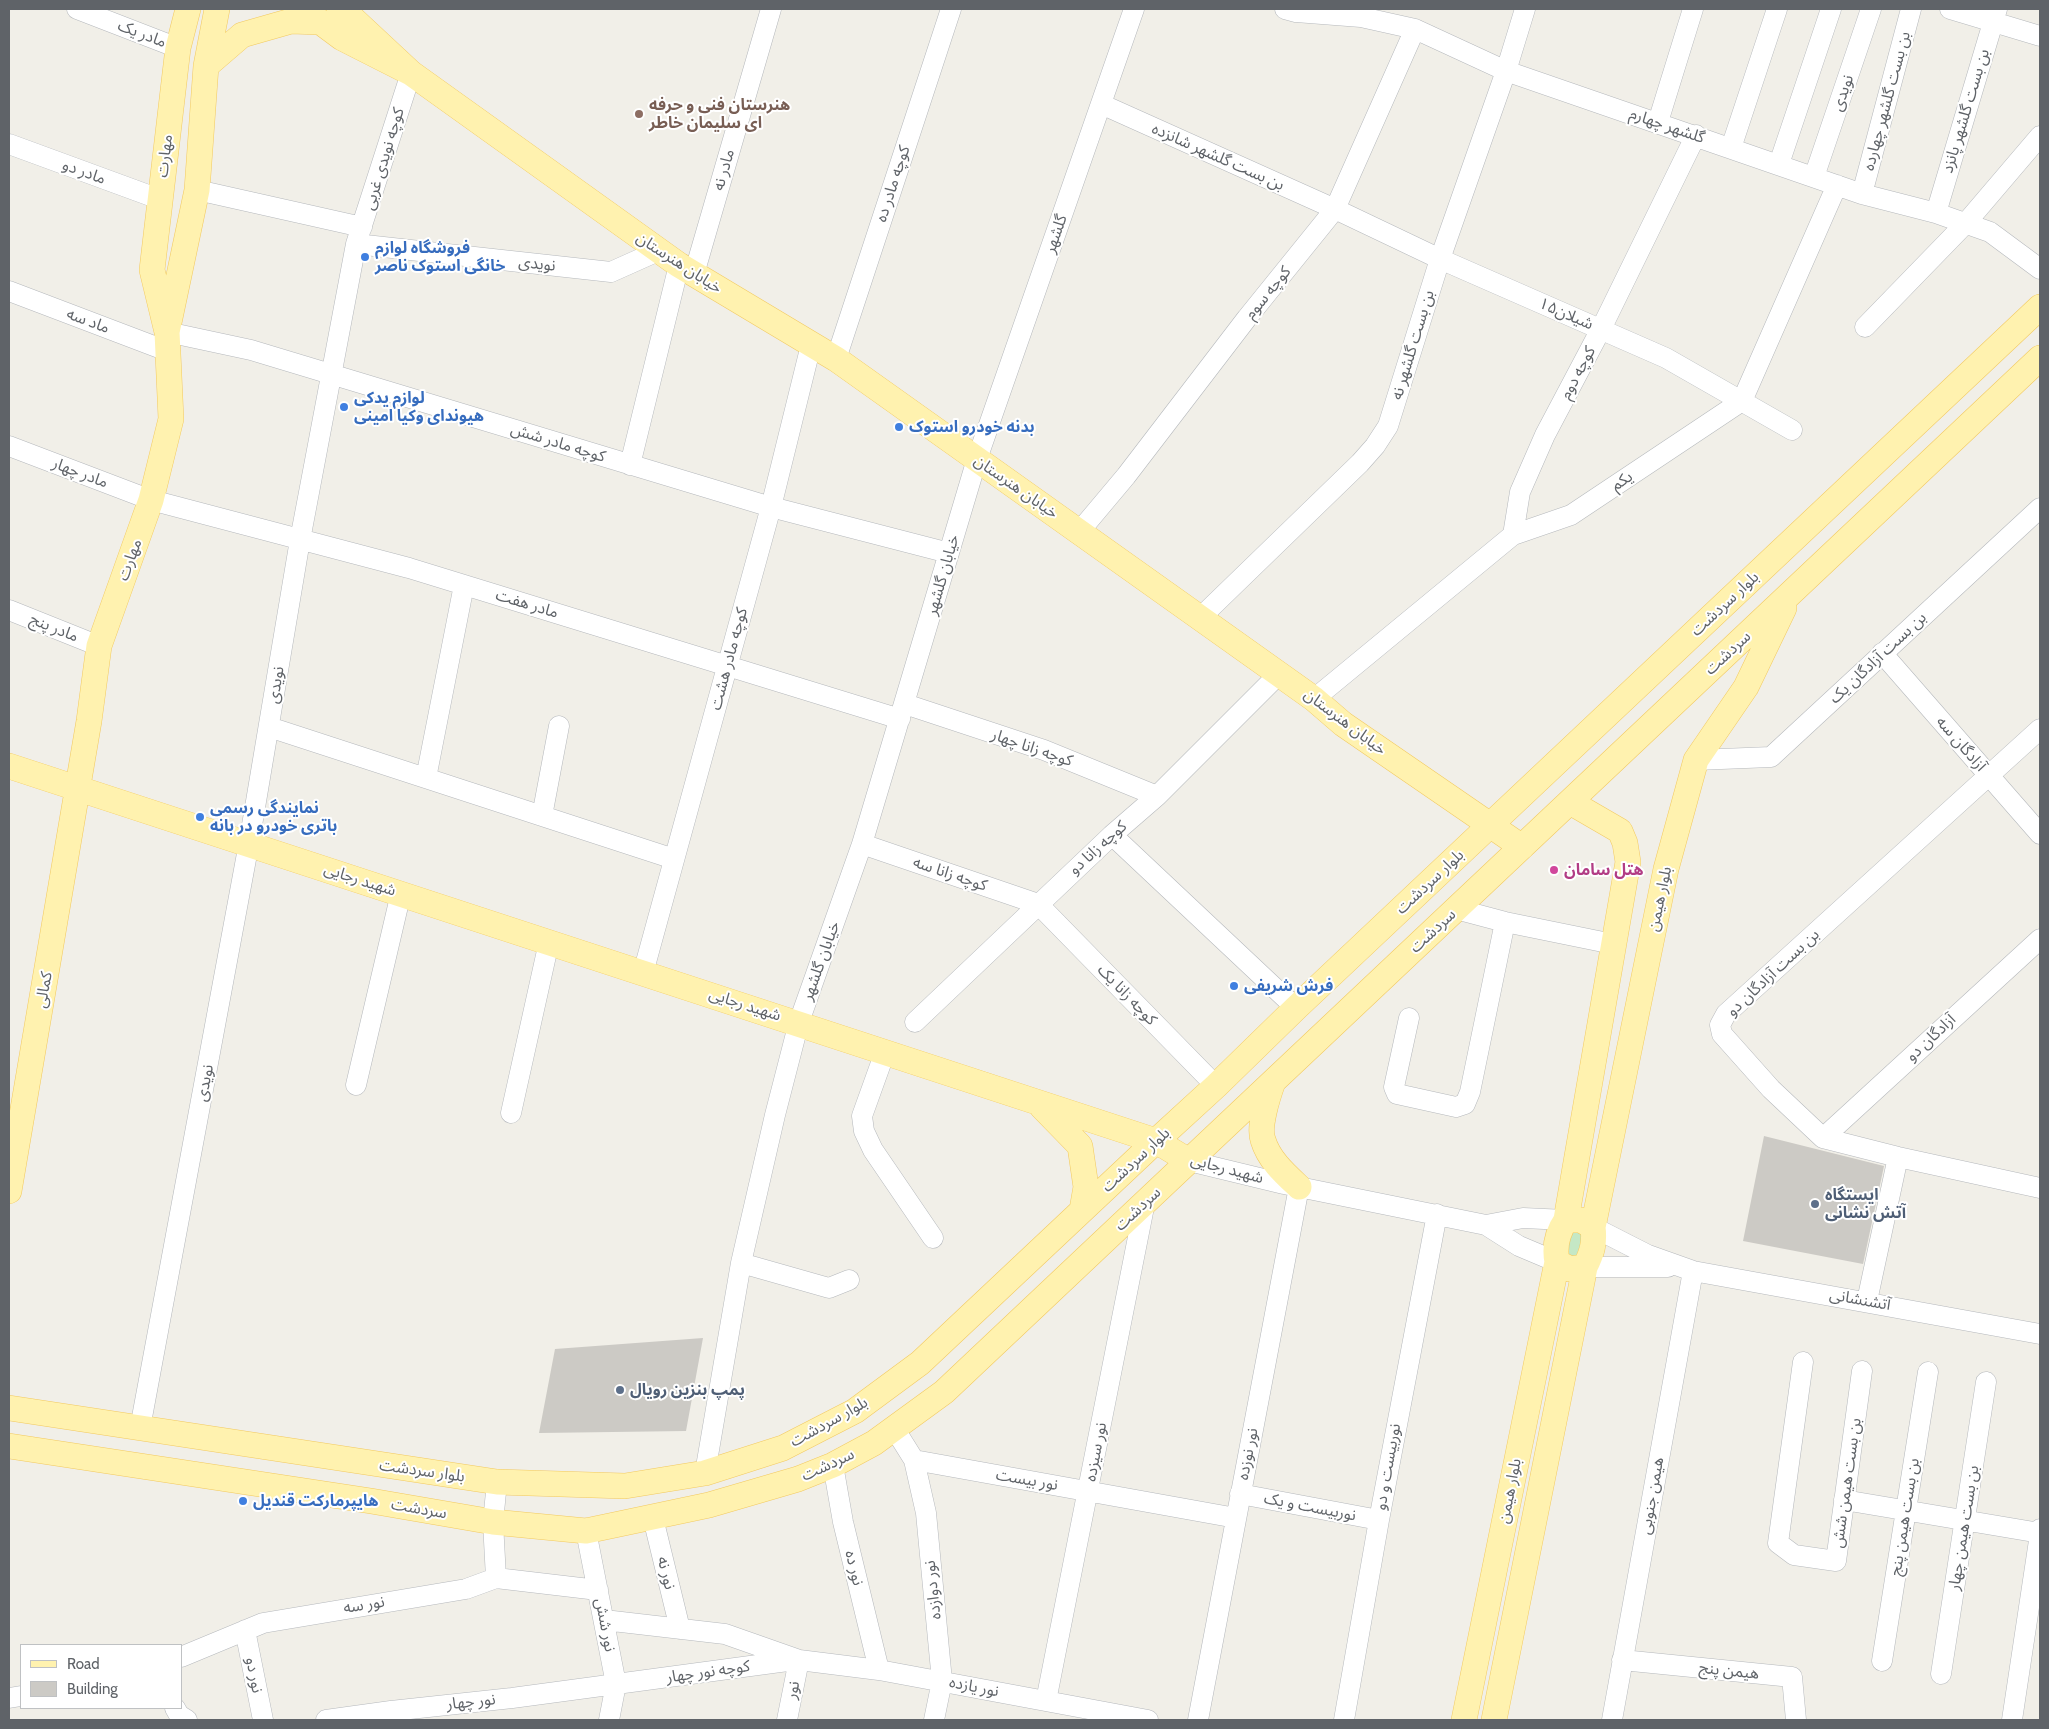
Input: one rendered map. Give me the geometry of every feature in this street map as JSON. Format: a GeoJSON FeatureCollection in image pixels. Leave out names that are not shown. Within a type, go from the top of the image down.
{"type":"FeatureCollection","features":[{"type":"Feature","properties":{"kind":"main road","name":"مهارت"},"geometry":{"type":"LineString","coordinates":[[78,788],[99,646],[151,500],[171,419],[167,341],[152,270],[178,48],[188,9]]}},
{"type":"Feature","properties":{"kind":"main road","name":"مهارت"},"geometry":{"type":"LineString","coordinates":[[167,341],[197,190],[206,66],[217,9]]}},
{"type":"Feature","properties":{"kind":"main road"},"geometry":{"type":"LineString","coordinates":[[206,66],[242,35],[321,13]]}},
{"type":"Feature","properties":{"kind":"main road","name":"خیابان هنرستان"},"geometry":{"type":"LineString","coordinates":[[321,13],[342,38],[411,73],[686,270],[836,359],[1314,699],[1343,724],[1522,847]]}},
{"type":"Feature","properties":{"kind":"main road","name":"بلوار سردشت"},"geometry":{"type":"LineString","coordinates":[[9,1408],[497,1482],[625,1486],[705,1474],[782,1448],[854,1411],[920,1363],[1156,1140],[1216,1086],[1296,1008],[2040,306]]}},
{"type":"Feature","properties":{"kind":"main road","name":"سردشت"},"geometry":{"type":"LineString","coordinates":[[9,1446],[371,1500],[493,1522],[586,1531],[709,1505],[798,1479],[874,1444],[944,1392],[2040,358]]}},
{"type":"Feature","properties":{"kind":"main road","name":"بلوار هیمن"},"geometry":{"type":"LineString","coordinates":[[1593,1227],[1666,869],[1696,760],[1746,687],[1790,594]]}},
{"type":"Feature","properties":{"kind":"main road","name":"شهید رجایی"},"geometry":{"type":"LineString","coordinates":[[9,766],[799,1022],[1156,1140],[1189,1161]]}},
{"type":"Feature","properties":{"kind":"main road","name":"کمالی"},"geometry":{"type":"LineString","coordinates":[[9,1191],[78,788]]}},
{"type":"Feature","properties":{"kind":"main road"},"geometry":{"type":"LineString","coordinates":[[1566,1220],[1581,1220],[1593,1227],[1592,1255],[1585,1267],[1570,1269],[1557,1262],[1555,1251],[1560,1229],[1566,1220],[1628,862],[1625,843],[1620,831],[1570,802]]}},
{"type":"Feature","properties":{"kind":"main road"},"geometry":{"type":"LineString","coordinates":[[1272,1082],[1264,1109],[1262,1139],[1278,1168],[1299,1187]]}},
{"type":"Feature","properties":{"kind":"main road"},"geometry":{"type":"LineString","coordinates":[[1034,1101],[1050,1112],[1080,1146],[1086,1187],[1082,1210]]}},
{"type":"Feature","properties":{"kind":"main road","name":"بلوار هیمن"},"geometry":{"type":"LineString","coordinates":[[1464,1720],[1557,1262]]}},
{"type":"Feature","properties":{"kind":"main road","name":"بلوار هیمن"},"geometry":{"type":"LineString","coordinates":[[1494,1720],[1585,1267]]}},
{"type":"Feature","properties":{"kind":"street","name":"مادر یک"},"geometry":{"type":"LineString","coordinates":[[77,9],[178,48]]}},
{"type":"Feature","properties":{"kind":"street","name":"مادر نه"},"geometry":{"type":"LineString","coordinates":[[630,465],[686,270],[771,9]]}},
{"type":"Feature","properties":{"kind":"street","name":"کوچه مادر ده"},"geometry":{"type":"LineString","coordinates":[[836,359],[951,9]]}},
{"type":"Feature","properties":{"kind":"street","name":"گلشهر"},"geometry":{"type":"LineString","coordinates":[[977,459],[1134,9]]}},
{"type":"Feature","properties":{"kind":"street","name":"گلشهر چهارم"},"geometry":{"type":"LineString","coordinates":[[1285,9],[1296,12],[1361,16],[1415,30],[1506,71],[1696,135],[1862,194],[1936,213],[1990,232],[2040,269]]}},
{"type":"Feature","properties":{"kind":"street","name":"بن بست گلشهر نه"},"geometry":{"type":"LineString","coordinates":[[1200,618],[1360,463],[1375,446],[1388,426],[1440,259],[1506,71],[1525,9]]}},
{"type":"Feature","properties":{"kind":"street"},"geometry":{"type":"LineString","coordinates":[[1658,122],[1693,9]]}},
{"type":"Feature","properties":{"kind":"street"},"geometry":{"type":"LineString","coordinates":[[1731,148],[1777,9]]}},
{"type":"Feature","properties":{"kind":"street"},"geometry":{"type":"LineString","coordinates":[[1779,164],[1831,9]]}},
{"type":"Feature","properties":{"kind":"street","name":"نویدی"},"geometry":{"type":"LineString","coordinates":[[1814,177],[1871,9]]}},
{"type":"Feature","properties":{"kind":"street","name":"بن بست گلشهر چهارده"},"geometry":{"type":"LineString","coordinates":[[1862,194],[1911,9]]}},
{"type":"Feature","properties":{"kind":"street"},"geometry":{"type":"LineString","coordinates":[[1950,9],[1995,15],[2040,36]]}},
{"type":"Feature","properties":{"kind":"street","name":"بن بست گلشهر پانزد"},"geometry":{"type":"LineString","coordinates":[[1936,213],[1995,15]]}},
{"type":"Feature","properties":{"kind":"street","name":"کوچه سوم"},"geometry":{"type":"LineString","coordinates":[[1079,532],[1126,476],[1247,318],[1335,209],[1415,30]]}},
{"type":"Feature","properties":{"kind":"street","name":"کوچه نویدی غربی"},"geometry":{"type":"LineString","coordinates":[[359,236],[411,73]]}},
{"type":"Feature","properties":{"kind":"street","name":"بن بست گلشهر شانزده"},"geometry":{"type":"LineString","coordinates":[[1101,104],[1335,209]]}},
{"type":"Feature","properties":{"kind":"street","name":"کوچه دوم"},"geometry":{"type":"LineString","coordinates":[[1513,535],[1520,492],[1545,435],[1601,329],[1696,135]]}},
{"type":"Feature","properties":{"kind":"street"},"geometry":{"type":"LineString","coordinates":[[1865,327],[1965,224],[2040,136]]}},
{"type":"Feature","properties":{"kind":"street","name":"مادر دو"},"geometry":{"type":"LineString","coordinates":[[9,144],[159,200]]}},
{"type":"Feature","properties":{"kind":"street"},"geometry":{"type":"LineString","coordinates":[[1742,401],[1837,185]]}},
{"type":"Feature","properties":{"kind":"street"},"geometry":{"type":"LineString","coordinates":[[197,190],[359,236]]}},
{"type":"Feature","properties":{"kind":"street","name":"شیلان۱۵"},"geometry":{"type":"LineString","coordinates":[[1335,209],[1440,259],[1666,358],[1792,430]]}},
{"type":"Feature","properties":{"kind":"street","name":"نویدی"},"geometry":{"type":"LineString","coordinates":[[140,1428],[249,843],[300,540],[359,236],[611,272],[658,251]]}},
{"type":"Feature","properties":{"kind":"street","name":"ماد سه"},"geometry":{"type":"LineString","coordinates":[[9,290],[167,341]]}},
{"type":"Feature","properties":{"kind":"street","name":"کوچه مادر شش"},"geometry":{"type":"LineString","coordinates":[[167,341],[251,350],[771,507],[949,553]]}},
{"type":"Feature","properties":{"kind":"street","name":"کوچه مادر هشت"},"geometry":{"type":"LineString","coordinates":[[643,973],[771,507],[811,345]]}},
{"type":"Feature","properties":{"kind":"street","name":"یکم"},"geometry":{"type":"LineString","coordinates":[[1314,699],[1513,535],[1571,515],[1742,401]]}},
{"type":"Feature","properties":{"kind":"street","name":"مادر چهار"},"geometry":{"type":"LineString","coordinates":[[9,446],[151,500]]}},
{"type":"Feature","properties":{"kind":"street","name":"خیابان گلشهر"},"geometry":{"type":"LineString","coordinates":[[705,1474],[741,1263],[775,1115],[799,1022],[862,844],[903,712],[977,459]]}},
{"type":"Feature","properties":{"kind":"street","name":"مادر هفت"},"geometry":{"type":"LineString","coordinates":[[151,500],[409,568],[727,666],[903,712]]}},
{"type":"Feature","properties":{"kind":"street","name":"بن بست آزادگان یک"},"geometry":{"type":"LineString","coordinates":[[1696,760],[1771,757],[2040,508]]}},
{"type":"Feature","properties":{"kind":"street"},"geometry":{"type":"LineString","coordinates":[[426,778],[464,585]]}},
{"type":"Feature","properties":{"kind":"street","name":"مادر پنج"},"geometry":{"type":"LineString","coordinates":[[9,610],[99,646]]}},
{"type":"Feature","properties":{"kind":"street","name":"آزادگان سه"},"geometry":{"type":"LineString","coordinates":[[1882,653],[2040,834]]}},
{"type":"Feature","properties":{"kind":"street","name":"کوچه زانا دو"},"geometry":{"type":"LineString","coordinates":[[915,1022],[1038,904],[1157,796],[1279,674]]}},
{"type":"Feature","properties":{"kind":"street","name":"کوچه زانا چهار"},"geometry":{"type":"LineString","coordinates":[[903,712],[1044,750],[1157,796]]}},
{"type":"Feature","properties":{"kind":"street"},"geometry":{"type":"LineString","coordinates":[[542,816],[559,726]]}},
{"type":"Feature","properties":{"kind":"street"},"geometry":{"type":"LineString","coordinates":[[269,727],[674,859]]}},
{"type":"Feature","properties":{"kind":"street","name":"بن بست آزادگان دو"},"geometry":{"type":"LineString","coordinates":[[2040,729],[1726,1014],[1720,1025],[1722,1034],[1771,1089],[1822,1138],[1898,1157],[2040,1188]]}},
{"type":"Feature","properties":{"kind":"street"},"geometry":{"type":"LineString","coordinates":[[1112,835],[1296,1008]]}},
{"type":"Feature","properties":{"kind":"street","name":"کوچه زانا سه"},"geometry":{"type":"LineString","coordinates":[[862,844],[1038,904]]}},
{"type":"Feature","properties":{"kind":"street"},"geometry":{"type":"LineString","coordinates":[[356,1085],[401,893]]}},
{"type":"Feature","properties":{"kind":"street","name":"کوچه زانا یک"},"geometry":{"type":"LineString","coordinates":[[1038,904],[1216,1086]]}},
{"type":"Feature","properties":{"kind":"street"},"geometry":{"type":"LineString","coordinates":[[1456,909],[1505,922],[1613,944]]}},
{"type":"Feature","properties":{"kind":"street"},"geometry":{"type":"LineString","coordinates":[[1409,1018],[1394,1087],[1397,1094],[1456,1107],[1465,1104],[1470,1092],[1505,922]]}},
{"type":"Feature","properties":{"kind":"street","name":"آزادگان دو"},"geometry":{"type":"LineString","coordinates":[[1822,1138],[2040,939]]}},
{"type":"Feature","properties":{"kind":"street"},"geometry":{"type":"LineString","coordinates":[[511,1114],[549,942]]}},
{"type":"Feature","properties":{"kind":"street"},"geometry":{"type":"LineString","coordinates":[[885,1052],[862,1116],[864,1131],[873,1150],[933,1238]]}},
{"type":"Feature","properties":{"kind":"street"},"geometry":{"type":"LineString","coordinates":[[1867,1301],[1898,1157]]}},
{"type":"Feature","properties":{"kind":"street","name":"شهید رجایی"},"geometry":{"type":"LineString","coordinates":[[1189,1161],[1299,1187],[1486,1225],[1519,1246],[1557,1262]]}},
{"type":"Feature","properties":{"kind":"street","name":"نور نوزده"},"geometry":{"type":"LineString","coordinates":[[1198,1720],[1299,1187]]}},
{"type":"Feature","properties":{"kind":"street","name":"نور سیزده"},"geometry":{"type":"LineString","coordinates":[[1046,1701],[1145,1202]]}},
{"type":"Feature","properties":{"kind":"street","name":"نوربیست و دو"},"geometry":{"type":"LineString","coordinates":[[1344,1720],[1379,1520],[1437,1214]]}},
{"type":"Feature","properties":{"kind":"street","name":"شهید رجایی"},"geometry":{"type":"LineString","coordinates":[[1486,1225],[1523,1218],[1566,1220]]}},
{"type":"Feature","properties":{"kind":"street","name":"آتشنشانی"},"geometry":{"type":"LineString","coordinates":[[1593,1227],[1629,1246],[1687,1269]]}},
{"type":"Feature","properties":{"kind":"street"},"geometry":{"type":"LineString","coordinates":[[741,1263],[829,1288],[849,1280]]}},
{"type":"Feature","properties":{"kind":"street","name":"آتشنشانی"},"geometry":{"type":"LineString","coordinates":[[1585,1267],[1687,1269],[2040,1334]]}},
{"type":"Feature","properties":{"kind":"street","name":"هیمن جنوبی"},"geometry":{"type":"LineString","coordinates":[[1612,1720],[1687,1269]]}},
{"type":"Feature","properties":{"kind":"street","name":"بن بست هیمن شش"},"geometry":{"type":"LineString","coordinates":[[1803,1362],[1778,1543],[1794,1555],[1836,1561],[1862,1371]]}},
{"type":"Feature","properties":{"kind":"street","name":"بن بست هیمن پنج"},"geometry":{"type":"LineString","coordinates":[[1882,1661],[1928,1372]]}},
{"type":"Feature","properties":{"kind":"street","name":"بن بست هیمن چهار"},"geometry":{"type":"LineString","coordinates":[[1942,1674],[1986,1382]]}},
{"type":"Feature","properties":{"kind":"street"},"geometry":{"type":"LineString","coordinates":[[894,1428],[914,1460]]}},
{"type":"Feature","properties":{"kind":"street","name":"نور بیست"},"geometry":{"type":"LineString","coordinates":[[914,1460],[1236,1518]]}},
{"type":"Feature","properties":{"kind":"street","name":"نور دوازده"},"geometry":{"type":"LineString","coordinates":[[914,1460],[926,1513],[942,1682],[934,1720]]}},
{"type":"Feature","properties":{"kind":"street","name":"نور ده"},"geometry":{"type":"LineString","coordinates":[[833,1464],[843,1522],[879,1670]]}},
{"type":"Feature","properties":{"kind":"street"},"geometry":{"type":"LineString","coordinates":[[497,1482],[493,1522],[496,1578],[598,1590]]}},
{"type":"Feature","properties":{"kind":"street","name":"نوربیست و یک"},"geometry":{"type":"LineString","coordinates":[[1240,1494],[1379,1520]]}},
{"type":"Feature","properties":{"kind":"street"},"geometry":{"type":"LineString","coordinates":[[1844,1500],[2040,1533]]}},
{"type":"Feature","properties":{"kind":"street","name":"نور نه"},"geometry":{"type":"LineString","coordinates":[[653,1518],[680,1629]]}},
{"type":"Feature","properties":{"kind":"street"},"geometry":{"type":"LineString","coordinates":[[2012,1720],[2040,1529]]}},
{"type":"Feature","properties":{"kind":"street","name":"نور شش"},"geometry":{"type":"LineString","coordinates":[[586,1531],[616,1684],[609,1720]]}},
{"type":"Feature","properties":{"kind":"street","name":"نور سه"},"geometry":{"type":"LineString","coordinates":[[182,1657],[263,1623],[466,1589],[496,1578]]}},
{"type":"Feature","properties":{"kind":"street"},"geometry":{"type":"LineString","coordinates":[[604,1620],[725,1634],[799,1660]]}},
{"type":"Feature","properties":{"kind":"street","name":"نور دو"},"geometry":{"type":"LineString","coordinates":[[245,1630],[263,1720]]}},
{"type":"Feature","properties":{"kind":"street","name":"نور یازده"},"geometry":{"type":"LineString","coordinates":[[799,1660],[879,1670],[1046,1701],[1119,1718],[1148,1720]]}},
{"type":"Feature","properties":{"kind":"street","name":"کوچه نور چهار"},"geometry":{"type":"LineString","coordinates":[[616,1684],[799,1660]]}},
{"type":"Feature","properties":{"kind":"street","name":"نور"},"geometry":{"type":"LineString","coordinates":[[787,1720],[799,1660]]}},
{"type":"Feature","properties":{"kind":"street","name":"هیمن پنج"},"geometry":{"type":"LineString","coordinates":[[1622,1660],[1792,1677],[1796,1720]]}},
{"type":"Feature","properties":{"kind":"street","name":"نور چهار"},"geometry":{"type":"LineString","coordinates":[[326,1720],[450,1712],[616,1684]]}},
{"type":"Feature","properties":{"kind":"street"},"geometry":{"type":"LineString","coordinates":[[176,1709],[187,1720]]}},
{"type":"Feature","properties":{"kind":"green space"},"geometry":{"type":"Polygon","coordinates":[[[1566,1231],[1585,1232],[1575,1261],[1561,1246],[1566,1231]]]}},
{"type":"Feature","properties":{"kind":"building","name":"ایستگاه آتش نشانی"},"geometry":{"type":"Polygon","coordinates":[[[1764,1136],[1884,1166],[1863,1264],[1743,1241],[1764,1136]]]}},
{"type":"Feature","properties":{"kind":"building","name":"پمپ بنزین رویال"},"geometry":{"type":"Polygon","coordinates":[[[703,1338],[686,1431],[539,1433],[555,1349],[703,1338]]]}},
{"type":"Feature","properties":{"kind":"place","name":"هنرستان فنی و حرفه ای سلیمان خاطر"},"geometry":{"type":"Point","coordinates":[639,114]}},
{"type":"Feature","properties":{"kind":"place","name":"فروشگاه لوازم خانگى استوک ناصر"},"geometry":{"type":"Point","coordinates":[365,257]}},
{"type":"Feature","properties":{"kind":"place","name":"لوازم یدکى هیونداى وکیا امینى"},"geometry":{"type":"Point","coordinates":[344,407]}},
{"type":"Feature","properties":{"kind":"place","name":"بدنه خودرو استوک"},"geometry":{"type":"Point","coordinates":[899,427]}},
{"type":"Feature","properties":{"kind":"place","name":"نمایندگی رسمی باتری خودرو در بانه"},"geometry":{"type":"Point","coordinates":[200,817]}},
{"type":"Feature","properties":{"kind":"place","name":"هتل سامان"},"geometry":{"type":"Point","coordinates":[1554,870]}},
{"type":"Feature","properties":{"kind":"place","name":"فرش شریفی"},"geometry":{"type":"Point","coordinates":[1234,986]}},
{"type":"Feature","properties":{"kind":"place","name":"ایستگاه آتش نشانی"},"geometry":{"type":"Point","coordinates":[1815,1204]}},
{"type":"Feature","properties":{"kind":"place","name":"پمپ بنزین رویال"},"geometry":{"type":"Point","coordinates":[620,1390]}},
{"type":"Feature","properties":{"kind":"place","name":"هایپرمارکت قندیل"},"geometry":{"type":"Point","coordinates":[243,1501]}}]}
